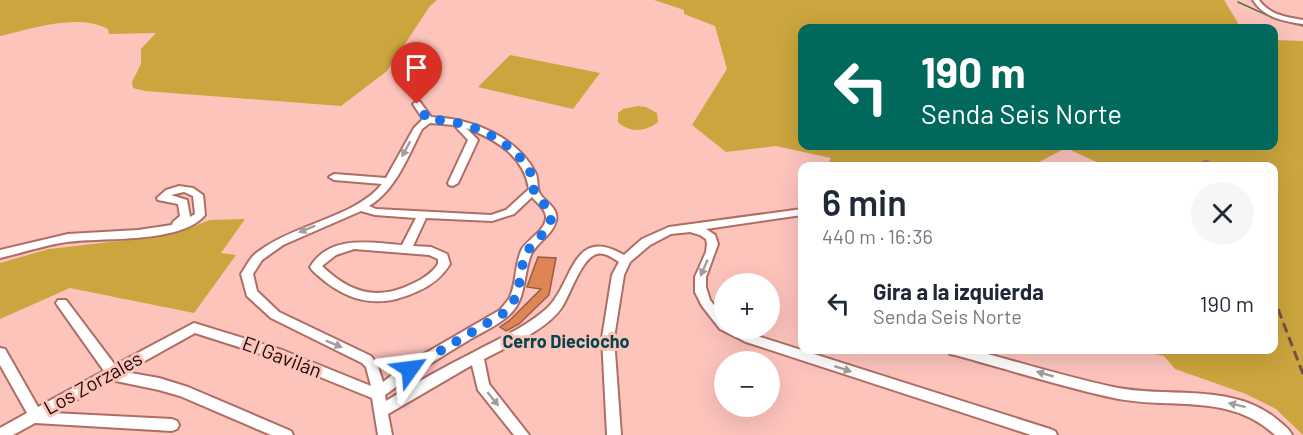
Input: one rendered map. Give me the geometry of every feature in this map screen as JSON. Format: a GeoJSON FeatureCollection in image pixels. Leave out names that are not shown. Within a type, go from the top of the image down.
{"type":"FeatureCollection","features":[{"type":"Feature","properties":{"kind":"street"},"geometry":{"type":"LineString","coordinates":[[1257,0],[1303,21]]}},
{"type":"Feature","properties":{"kind":"street"},"geometry":{"type":"LineString","coordinates":[[1257,0],[1271,14],[1303,21]]}},
{"type":"Feature","properties":{"kind":"street"},"geometry":{"type":"LineString","coordinates":[[417,104],[428,120]]}},
{"type":"Feature","properties":{"kind":"street"},"geometry":{"type":"LineString","coordinates":[[377,394],[410,369],[504,313],[514,300],[524,257],[549,226],[552,218],[549,209],[533,191],[532,174],[513,153],[490,134],[453,122],[428,120],[418,128],[377,197],[361,207],[269,247],[251,264],[247,278],[250,290],[273,314],[366,358],[374,372],[377,394],[380,412],[385,435]]}},
{"type":"Feature","properties":{"kind":"street"},"geometry":{"type":"LineString","coordinates":[[453,122],[473,140],[453,183]]}},
{"type":"Feature","properties":{"kind":"street"},"geometry":{"type":"LineString","coordinates":[[334,177],[388,181]]}},
{"type":"Feature","properties":{"kind":"street"},"geometry":{"type":"LineString","coordinates":[[3,255],[65,238],[129,235],[170,227],[191,222],[200,215],[198,195],[195,192],[174,190],[162,198],[177,199],[183,202],[185,218],[170,227]]}},
{"type":"Feature","properties":{"kind":"street"},"geometry":{"type":"LineString","coordinates":[[361,207],[375,212],[497,218],[513,210],[533,191]]}},
{"type":"Feature","properties":{"kind":"street"},"geometry":{"type":"LineString","coordinates":[[614,435],[608,338],[618,275],[626,260],[640,245],[657,236],[688,228],[798,213]]}},
{"type":"Feature","properties":{"kind":"street"},"geometry":{"type":"LineString","coordinates":[[406,249],[423,214]]}},
{"type":"Feature","properties":{"kind":"street"},"geometry":{"type":"LineString","coordinates":[[688,228],[706,234],[713,242],[713,250],[701,274],[700,287],[703,298],[714,313]]}},
{"type":"Feature","properties":{"kind":"street"},"geometry":{"type":"LineString","coordinates":[[350,245],[406,249],[437,252],[443,257],[444,264],[428,281],[395,296],[372,298],[353,294],[335,285],[316,267],[320,261],[350,245]]}},
{"type":"Feature","properties":{"kind":"street"},"geometry":{"type":"LineString","coordinates":[[380,412],[426,383],[514,339],[555,309],[586,254],[598,249],[605,250],[626,260]]}},
{"type":"Feature","properties":{"kind":"street"},"geometry":{"type":"LineString","coordinates":[[62,303],[111,372],[118,377],[183,391],[286,435]]}},
{"type":"Feature","properties":{"kind":"street","name":"El Gavilán"},"geometry":{"type":"LineString","coordinates":[[186,330],[199,327],[377,394]]}},
{"type":"Feature","properties":{"kind":"street","name":"Los Zorzales"},"geometry":{"type":"LineString","coordinates":[[0,435],[186,330]]}},
{"type":"Feature","properties":{"kind":"street"},"geometry":{"type":"LineString","coordinates":[[750,339],[1050,435]]}},
{"type":"Feature","properties":{"kind":"street"},"geometry":{"type":"LineString","coordinates":[[0,353],[35,415],[43,419],[172,425]]}},
{"type":"Feature","properties":{"kind":"street"},"geometry":{"type":"LineString","coordinates":[[970,354],[1116,393],[1224,402],[1242,406],[1260,413],[1276,424],[1285,435]]}},
{"type":"Feature","properties":{"kind":"street"},"geometry":{"type":"LineString","coordinates":[[477,356],[483,386],[522,435]]}},
{"type":"Feature","properties":{"kind":"shaded area"},"geometry":{"type":"Polygon","coordinates":[[[0,0],[437,0],[430,6],[387,71],[341,106],[145,91],[133,88],[132,82],[141,64],[141,49],[156,33],[109,34],[108,29],[96,24],[68,22],[0,36],[0,0]]]}},
{"type":"Feature","properties":{"kind":"shaded area"},"geometry":{"type":"Polygon","coordinates":[[[654,0],[1224,0],[1238,24],[798,24],[798,150],[1062,150],[1039,162],[829,162],[831,158],[776,146],[726,152],[692,125],[727,69],[715,26],[684,14],[684,10],[654,0]]]}},
{"type":"Feature","properties":{"kind":"shaded area"},"geometry":{"type":"Polygon","coordinates":[[[1278,40],[1303,41],[1303,435],[1276,409],[1246,394],[1175,369],[1164,356],[1154,354],[1278,354],[1278,162],[1097,162],[1070,150],[1278,150],[1278,40]]]}},
{"type":"Feature","properties":{"kind":"shaded area"},"geometry":{"type":"Polygon","coordinates":[[[510,55],[600,73],[573,109],[478,87],[510,55]]]}},
{"type":"Feature","properties":{"kind":"shaded area"},"geometry":{"type":"Polygon","coordinates":[[[646,107],[657,113],[658,122],[648,128],[638,130],[622,126],[618,122],[618,113],[623,109],[646,107]]]}},
{"type":"Feature","properties":{"kind":"shaded area"},"geometry":{"type":"Polygon","coordinates":[[[245,219],[221,253],[236,255],[194,313],[70,288],[0,319],[0,263],[49,249],[145,238],[192,227],[210,220],[245,219]]]}},
{"type":"Feature","properties":{"kind":"building"},"geometry":{"type":"Polygon","coordinates":[[[538,257],[556,258],[549,295],[519,324],[506,331],[500,327],[541,289],[527,287],[538,257]]]}},
{"type":"Feature","properties":{"kind":"waterway"},"geometry":{"type":"LineString","coordinates":[[1238,2],[1273,18],[1303,26]]}},
{"type":"Feature","properties":{"kind":"railway"},"geometry":{"type":"LineString","coordinates":[[1278,309],[1303,374]]}},
{"type":"Feature","properties":{"kind":"district","name":"Cerro Dieciocho"},"geometry":{"type":"Point","coordinates":[566,342]}},
{"type":"Feature","properties":{"kind":"route"},"geometry":{"type":"LineString","coordinates":[[410,369],[504,313],[514,300],[524,257],[549,226],[552,218],[549,209],[538,200],[533,191],[532,174],[513,153],[490,134],[476,128],[453,122],[428,120],[417,104]]}}]}
